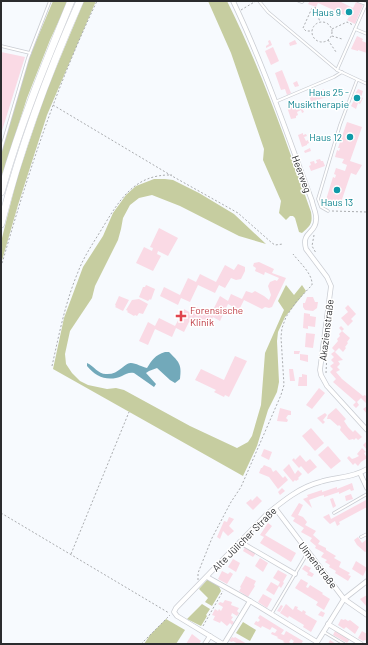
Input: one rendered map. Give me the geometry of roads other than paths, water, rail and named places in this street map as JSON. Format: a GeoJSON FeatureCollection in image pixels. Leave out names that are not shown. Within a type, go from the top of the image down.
{"type":"FeatureCollection","features":[{"type":"Feature","properties":{"kind":"main road"},"geometry":{"type":"LineString","coordinates":[[1,192],[34,94],[71,1]]}},
{"type":"Feature","properties":{"kind":"main road"},"geometry":{"type":"LineString","coordinates":[[1,224],[17,170],[47,82],[80,1]]}},
{"type":"Feature","properties":{"kind":"street","name":"Heerweg"},"geometry":{"type":"LineString","coordinates":[[233,1],[275,102],[312,201],[317,222],[306,236],[305,244]]}},
{"type":"Feature","properties":{"kind":"street","name":"Akazienstraße"},"geometry":{"type":"LineString","coordinates":[[305,244],[306,249],[327,277],[331,286],[320,370],[321,375],[327,386],[367,430]]}},
{"type":"Feature","properties":{"kind":"street","name":"Alte Jülicher Straße"},"geometry":{"type":"LineString","coordinates":[[210,636],[177,616],[174,612],[176,608],[275,508],[313,484],[360,473],[367,469]]}},
{"type":"Feature","properties":{"kind":"street"},"geometry":{"type":"LineString","coordinates":[[360,473],[367,488]]}},
{"type":"Feature","properties":{"kind":"street","name":"Ulmenstraße"},"geometry":{"type":"LineString","coordinates":[[275,508],[344,599],[367,615]]}},
{"type":"Feature","properties":{"kind":"street"},"geometry":{"type":"LineString","coordinates":[[240,542],[295,574]]}},
{"type":"Feature","properties":{"kind":"street"},"geometry":{"type":"LineString","coordinates":[[207,577],[272,614],[316,643],[344,599],[367,581]]}},
{"type":"Feature","properties":{"kind":"street"},"geometry":{"type":"LineString","coordinates":[[205,644],[210,636],[224,644],[250,601]]}},
{"type":"Feature","properties":{"kind":"street"},"geometry":{"type":"LineString","coordinates":[[328,624],[361,644]]}},
{"type":"Feature","properties":{"kind":"lane"},"geometry":{"type":"LineString","coordinates":[[1,150],[30,53],[50,1]]}},
{"type":"Feature","properties":{"kind":"lane"},"geometry":{"type":"LineString","coordinates":[[258,1],[268,12],[337,70],[367,84]]}},
{"type":"Feature","properties":{"kind":"lane"},"geometry":{"type":"LineString","coordinates":[[299,1],[303,1]]}},
{"type":"Feature","properties":{"kind":"lane"},"geometry":{"type":"LineString","coordinates":[[337,70],[366,3],[358,1]]}},
{"type":"Feature","properties":{"kind":"lane"},"geometry":{"type":"LineString","coordinates":[[355,29],[367,34]]}},
{"type":"Feature","properties":{"kind":"lane"},"geometry":{"type":"LineString","coordinates":[[1,46],[30,53]]}},
{"type":"Feature","properties":{"kind":"lane"},"geometry":{"type":"LineString","coordinates":[[275,102],[334,77],[342,72]]}},
{"type":"Feature","properties":{"kind":"lane"},"geometry":{"type":"LineString","coordinates":[[328,211],[320,207],[318,199],[340,125],[357,80]]}},
{"type":"Feature","properties":{"kind":"lane"},"geometry":{"type":"LineString","coordinates":[[334,513],[367,494]]}},
{"type":"Feature","properties":{"kind":"lane"},"geometry":{"type":"LineString","coordinates":[[361,538],[367,534]]}},
{"type":"Feature","properties":{"kind":"lane"},"geometry":{"type":"LineString","coordinates":[[272,614],[308,552]]}},
{"type":"Feature","properties":{"kind":"lane"},"geometry":{"type":"LineString","coordinates":[[323,631],[344,644]]}},
{"type":"Feature","properties":{"kind":"water"},"geometry":{"type":"Polygon","coordinates":[[[165,352],[169,352],[177,361],[181,370],[180,379],[175,383],[157,368],[146,373],[156,384],[154,387],[134,373],[128,373],[112,379],[98,376],[87,366],[87,363],[103,374],[115,373],[129,363],[147,368],[154,358],[165,352]]]}},
{"type":"Feature","properties":{"kind":"place","name":"Haus 9"},"geometry":{"type":"Point","coordinates":[349,12]}},
{"type":"Feature","properties":{"kind":"place","name":"Haus 25 - Musiktherapie"},"geometry":{"type":"Point","coordinates":[357,98]}},
{"type":"Feature","properties":{"kind":"place","name":"Haus 12"},"geometry":{"type":"Point","coordinates":[350,137]}},
{"type":"Feature","properties":{"kind":"place","name":"Haus 13"},"geometry":{"type":"Point","coordinates":[337,190]}},
{"type":"Feature","properties":{"kind":"place","name":"Forensische Klinik"},"geometry":{"type":"Point","coordinates":[181,316]}}]}
